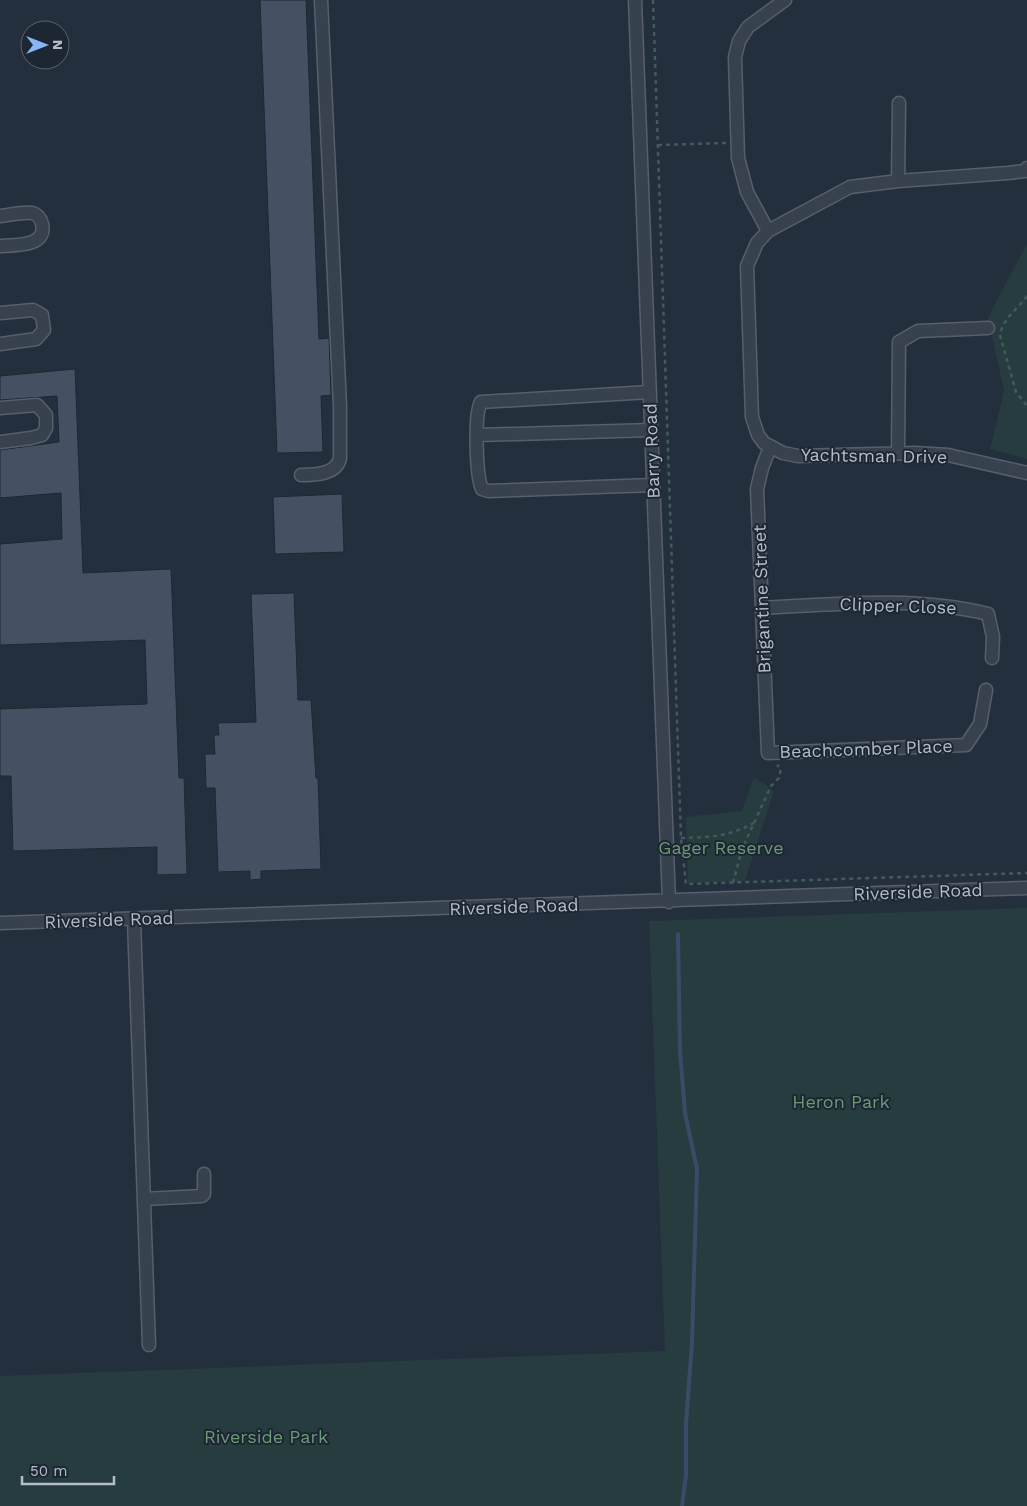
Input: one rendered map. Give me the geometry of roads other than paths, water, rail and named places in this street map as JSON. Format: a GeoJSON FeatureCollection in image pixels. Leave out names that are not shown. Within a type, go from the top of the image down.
{"type":"FeatureCollection","features":[{"type":"Feature","properties":{"kind":"street"},"geometry":{"type":"LineString","coordinates":[[302,475],[312,475],[335,469],[340,458],[340,406],[321,0]]}},
{"type":"Feature","properties":{"kind":"street","name":"Barry Road"},"geometry":{"type":"LineString","coordinates":[[635,0],[669,902]]}},
{"type":"Feature","properties":{"kind":"street"},"geometry":{"type":"LineString","coordinates":[[768,231],[747,192],[738,158],[734,58],[739,41],[748,27],[785,0]]}},
{"type":"Feature","properties":{"kind":"street"},"geometry":{"type":"LineString","coordinates":[[898,181],[899,103]]}},
{"type":"Feature","properties":{"kind":"street"},"geometry":{"type":"LineString","coordinates":[[770,447],[758,435],[752,417],[747,266],[757,243],[768,231],[792,216],[850,187],[898,181],[1008,173],[1025,171],[1027,168]]}},
{"type":"Feature","properties":{"kind":"street"},"geometry":{"type":"LineString","coordinates":[[0,216],[30,213],[36,214],[42,222],[40,238],[29,244],[0,246]]}},
{"type":"Feature","properties":{"kind":"street"},"geometry":{"type":"LineString","coordinates":[[0,313],[33,310],[42,315],[44,330],[36,339],[0,344]]}},
{"type":"Feature","properties":{"kind":"street"},"geometry":{"type":"LineString","coordinates":[[898,453],[899,342],[918,331],[988,328]]}},
{"type":"Feature","properties":{"kind":"street"},"geometry":{"type":"LineString","coordinates":[[650,392],[481,402],[477,412],[480,485],[482,489],[488,491],[654,485]]}},
{"type":"Feature","properties":{"kind":"street"},"geometry":{"type":"LineString","coordinates":[[0,408],[37,405],[46,415],[46,428],[42,435],[0,442]]}},
{"type":"Feature","properties":{"kind":"street"},"geometry":{"type":"LineString","coordinates":[[478,435],[651,430]]}},
{"type":"Feature","properties":{"kind":"street","name":"Yachtsman Drive"},"geometry":{"type":"LineString","coordinates":[[770,447],[783,453],[798,456],[898,453],[948,455],[1027,473]]}},
{"type":"Feature","properties":{"kind":"street","name":"Brigantine Street"},"geometry":{"type":"LineString","coordinates":[[768,752],[757,489],[770,447]]}},
{"type":"Feature","properties":{"kind":"street","name":"Clipper Close"},"geometry":{"type":"LineString","coordinates":[[762,608],[872,602],[961,607],[988,614],[993,638],[992,658]]}},
{"type":"Feature","properties":{"kind":"street","name":"Beachcomber Place"},"geometry":{"type":"LineString","coordinates":[[768,752],[966,745],[980,724],[986,690]]}},
{"type":"Feature","properties":{"kind":"street","name":"Riverside Road"},"geometry":{"type":"LineString","coordinates":[[0,924],[1027,888]]}},
{"type":"Feature","properties":{"kind":"street"},"geometry":{"type":"LineString","coordinates":[[134,920],[149,1345]]}},
{"type":"Feature","properties":{"kind":"street"},"geometry":{"type":"LineString","coordinates":[[144,1199],[202,1196],[204,1194],[204,1174]]}},
{"type":"Feature","properties":{"kind":"waterway"},"geometry":{"type":"LineString","coordinates":[[678,934],[680,1051],[685,1113],[697,1169],[692,1342],[686,1424],[686,1475],[682,1506]]}},
{"type":"Feature","properties":{"kind":"park label","name":"Gager Reserve"},"geometry":{"type":"Point","coordinates":[721,848]}},
{"type":"Feature","properties":{"kind":"park label","name":"Heron Park"},"geometry":{"type":"Point","coordinates":[841,1102]}},
{"type":"Feature","properties":{"kind":"park label","name":"Riverside Park"},"geometry":{"type":"Point","coordinates":[266,1437]}}]}
